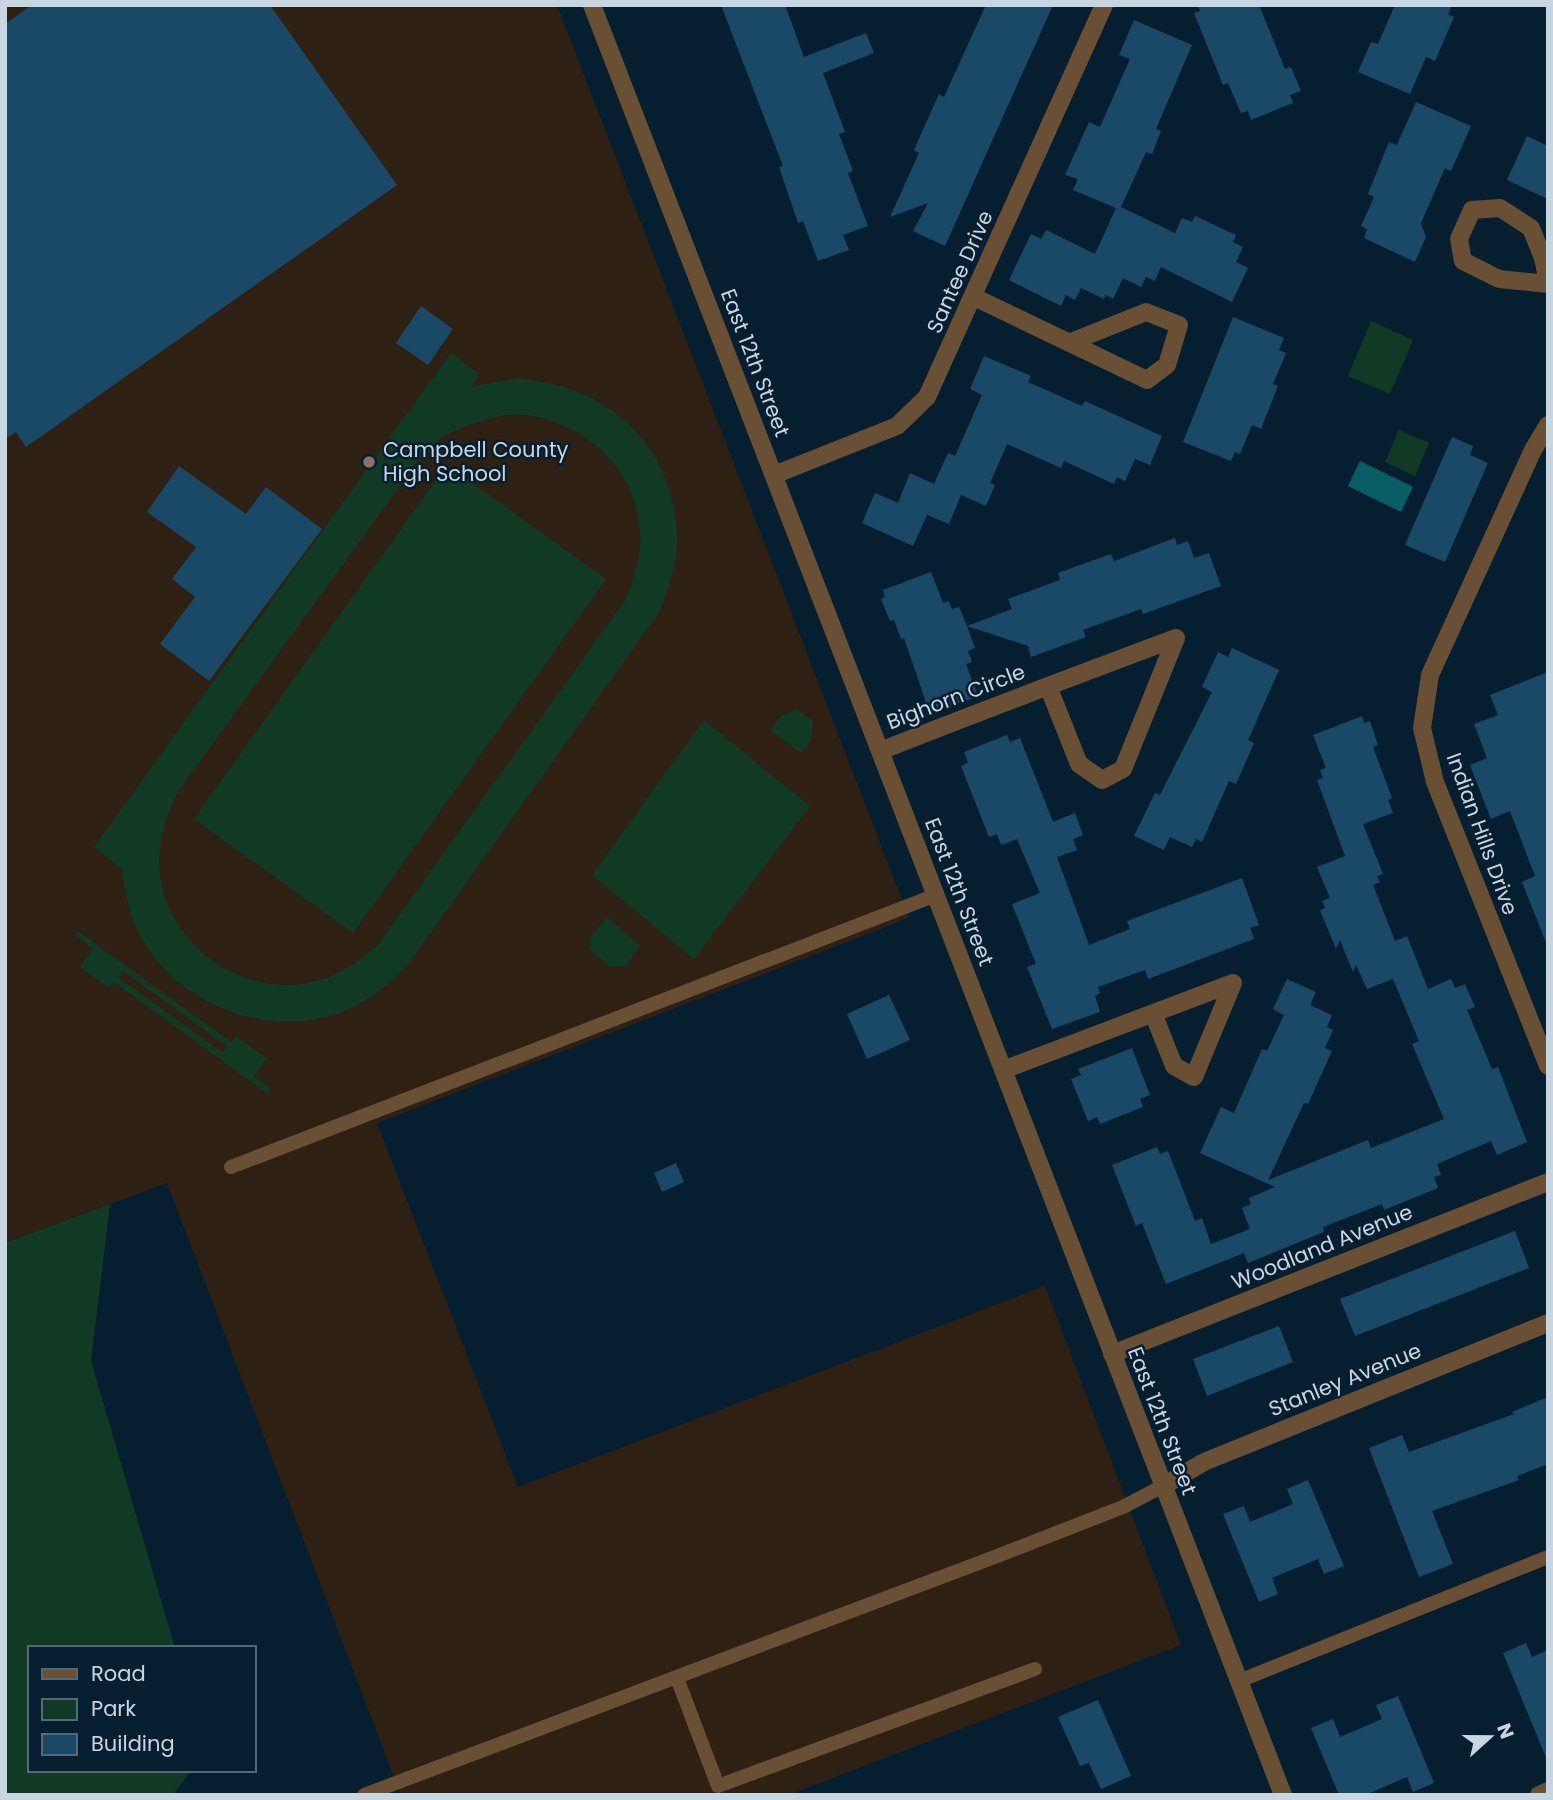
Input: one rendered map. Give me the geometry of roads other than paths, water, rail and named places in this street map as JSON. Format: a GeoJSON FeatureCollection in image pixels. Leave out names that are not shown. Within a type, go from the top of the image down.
{"type":"FeatureCollection","features":[{"type":"Feature","properties":{"kind":"street","name":"East 12th Street"},"geometry":{"type":"LineString","coordinates":[[592,5],[1283,1795]]}},
{"type":"Feature","properties":{"kind":"street","name":"Santee Drive"},"geometry":{"type":"LineString","coordinates":[[774,475],[897,426],[927,397],[1104,5]]}},
{"type":"Feature","properties":{"kind":"street"},"geometry":{"type":"LineString","coordinates":[[1500,208],[1531,228],[1543,258],[1548,283],[1499,279],[1464,261],[1459,239],[1472,210],[1500,208]]}},
{"type":"Feature","properties":{"kind":"street"},"geometry":{"type":"LineString","coordinates":[[974,297],[1147,380],[1167,365],[1179,325],[1146,312],[1071,342]]}},
{"type":"Feature","properties":{"kind":"street","name":"Indian Hills Drive"},"geometry":{"type":"LineString","coordinates":[[1548,425],[1533,450],[1430,675],[1422,729],[1436,782],[1548,1066]]}},
{"type":"Feature","properties":{"kind":"street","name":"Bighorn Circle"},"geometry":{"type":"LineString","coordinates":[[880,751],[1048,686],[1176,638],[1123,769],[1102,780],[1079,764],[1048,686]]}},
{"type":"Feature","properties":{"kind":"street"},"geometry":{"type":"LineString","coordinates":[[1003,1070],[1187,1000],[1233,983],[1194,1077],[1174,1066],[1153,1013]]}},
{"type":"Feature","properties":{"kind":"street","name":"Woodland Avenue"},"geometry":{"type":"LineString","coordinates":[[1112,1354],[1548,1182]]}},
{"type":"Feature","properties":{"kind":"street","name":"Stanley Avenue"},"geometry":{"type":"LineString","coordinates":[[1163,1486],[1204,1462],[1548,1322]]}},
{"type":"Feature","properties":{"kind":"street"},"geometry":{"type":"LineString","coordinates":[[1539,1795],[1548,1791]]}},
{"type":"Feature","properties":{"kind":"lane"},"geometry":{"type":"LineString","coordinates":[[231,1167],[936,895]]}},
{"type":"Feature","properties":{"kind":"lane"},"geometry":{"type":"LineString","coordinates":[[364,1795],[1124,1507],[1163,1486]]}},
{"type":"Feature","properties":{"kind":"lane"},"geometry":{"type":"LineString","coordinates":[[1238,1681],[1548,1557]]}},
{"type":"Feature","properties":{"kind":"lane"},"geometry":{"type":"LineString","coordinates":[[677,1678],[718,1786],[1035,1670]]}},
{"type":"Feature","properties":{"kind":"place","name":"Campbell County High School"},"geometry":{"type":"Point","coordinates":[369,462]}}]}
